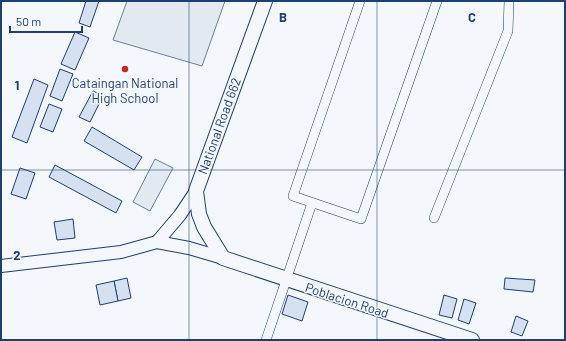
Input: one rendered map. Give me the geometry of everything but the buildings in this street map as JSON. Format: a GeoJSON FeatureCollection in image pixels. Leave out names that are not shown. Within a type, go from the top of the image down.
{"type":"FeatureCollection","features":[{"type":"Feature","properties":{"kind":"main road","name":"National Road 662"},"geometry":{"type":"LineString","coordinates":[[157,242],[180,216],[196,191],[265,1]]}},
{"type":"Feature","properties":{"kind":"main road"},"geometry":{"type":"LineString","coordinates":[[196,191],[199,214],[223,258]]}},
{"type":"Feature","properties":{"kind":"main road"},"geometry":{"type":"LineString","coordinates":[[1,266],[121,252],[157,242]]}},
{"type":"Feature","properties":{"kind":"main road","name":"Poblacion Road"},"geometry":{"type":"LineString","coordinates":[[157,242],[189,248],[223,258],[472,340]]}},
{"type":"Feature","properties":{"kind":"street"},"geometry":{"type":"LineString","coordinates":[[360,1],[293,196],[361,219],[437,1]]}},
{"type":"Feature","properties":{"kind":"street"},"geometry":{"type":"LineString","coordinates":[[434,218],[508,31],[510,1]]}},
{"type":"Feature","properties":{"kind":"street"},"geometry":{"type":"LineString","coordinates":[[266,340],[312,203]]}},
{"type":"Feature","properties":{"kind":"shaded area"},"geometry":{"type":"Polygon","coordinates":[[[127,1],[225,1],[202,66],[113,40],[127,1]]]}},
{"type":"Feature","properties":{"kind":"shaded area"},"geometry":{"type":"Polygon","coordinates":[[[155,159],[173,168],[150,211],[133,202],[155,159]]]}},
{"type":"Feature","properties":{"kind":"place","name":"Cataingan National High School"},"geometry":{"type":"Point","coordinates":[125,69]}}]}
